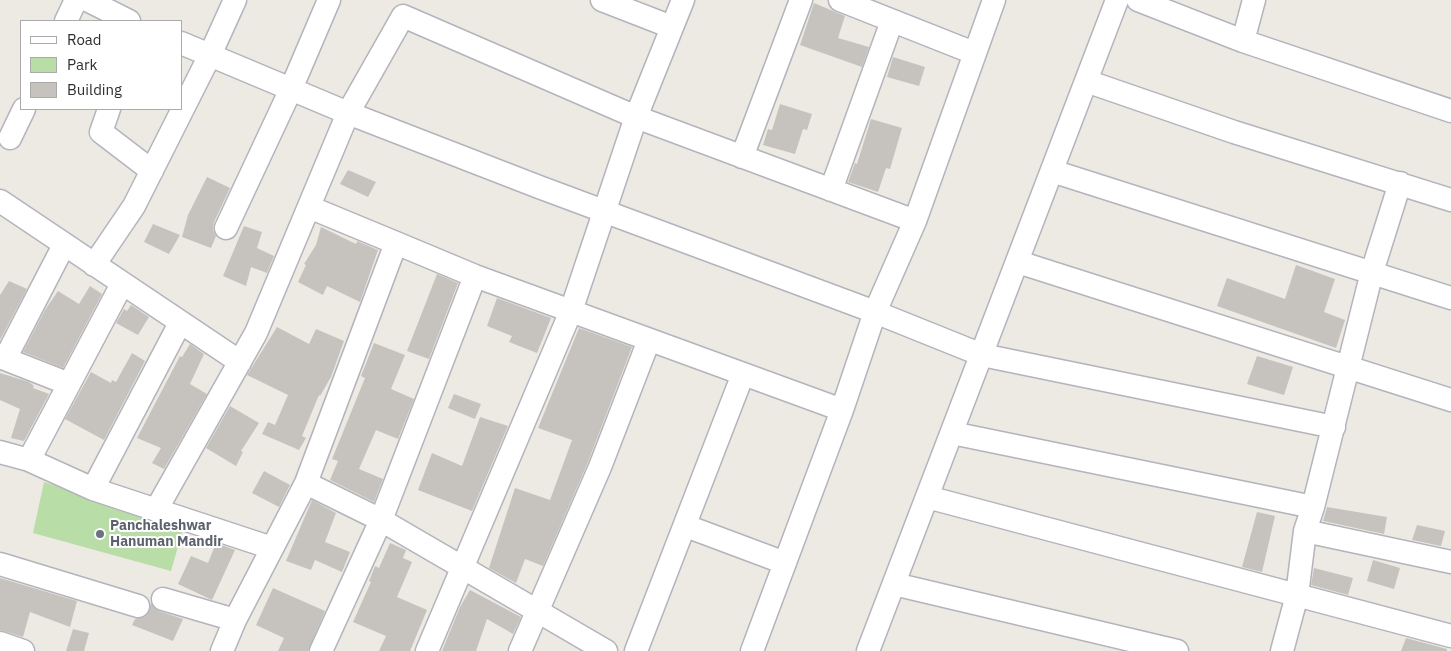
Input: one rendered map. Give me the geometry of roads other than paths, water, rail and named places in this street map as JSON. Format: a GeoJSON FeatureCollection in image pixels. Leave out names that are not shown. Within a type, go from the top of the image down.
{"type":"FeatureCollection","features":[{"type":"Feature","properties":{"kind":"street"},"geometry":{"type":"LineString","coordinates":[[66,20],[76,0]]}},
{"type":"Feature","properties":{"kind":"street"},"geometry":{"type":"LineString","coordinates":[[87,0],[128,20]]}},
{"type":"Feature","properties":{"kind":"street"},"geometry":{"type":"LineString","coordinates":[[94,265],[134,206],[210,55],[234,0]]}},
{"type":"Feature","properties":{"kind":"street"},"geometry":{"type":"LineString","coordinates":[[226,228],[291,89],[329,0]]}},
{"type":"Feature","properties":{"kind":"street"},"geometry":{"type":"LineString","coordinates":[[602,0],[670,26],[673,24]]}},
{"type":"Feature","properties":{"kind":"street"},"geometry":{"type":"LineString","coordinates":[[427,651],[571,311],[636,117],[683,0]]}},
{"type":"Feature","properties":{"kind":"street"},"geometry":{"type":"LineString","coordinates":[[742,157],[801,0]]}},
{"type":"Feature","properties":{"kind":"street"},"geometry":{"type":"LineString","coordinates":[[840,0],[974,53]]}},
{"type":"Feature","properties":{"kind":"street"},"geometry":{"type":"LineString","coordinates":[[752,651],[842,410],[875,312],[915,222],[994,0]]}},
{"type":"Feature","properties":{"kind":"street"},"geometry":{"type":"LineString","coordinates":[[868,651],[1117,0]]}},
{"type":"Feature","properties":{"kind":"street"},"geometry":{"type":"LineString","coordinates":[[1138,0],[1244,41],[1451,111]]}},
{"type":"Feature","properties":{"kind":"street"},"geometry":{"type":"LineString","coordinates":[[1244,41],[1254,0]]}},
{"type":"Feature","properties":{"kind":"street"},"geometry":{"type":"LineString","coordinates":[[156,510],[256,333],[348,113],[403,16],[636,117],[915,222]]}},
{"type":"Feature","properties":{"kind":"street"},"geometry":{"type":"LineString","coordinates":[[831,190],[892,21]]}},
{"type":"Feature","properties":{"kind":"street"},"geometry":{"type":"LineString","coordinates":[[182,43],[348,113],[604,212],[875,312],[982,355],[1334,428]]}},
{"type":"Feature","properties":{"kind":"street"},"geometry":{"type":"LineString","coordinates":[[1086,81],[1234,132],[1451,200]]}},
{"type":"Feature","properties":{"kind":"street"},"geometry":{"type":"LineString","coordinates":[[10,138],[24,110]]}},
{"type":"Feature","properties":{"kind":"street"},"geometry":{"type":"LineString","coordinates":[[109,110],[101,132],[152,171]]}},
{"type":"Feature","properties":{"kind":"street"},"geometry":{"type":"LineString","coordinates":[[1052,172],[1451,298]]}},
{"type":"Feature","properties":{"kind":"street"},"geometry":{"type":"LineString","coordinates":[[1282,651],[1297,595],[1305,530],[1334,428],[1347,367],[1372,272],[1400,183]]}},
{"type":"Feature","properties":{"kind":"street"},"geometry":{"type":"LineString","coordinates":[[2,206],[240,362]]}},
{"type":"Feature","properties":{"kind":"street"},"geometry":{"type":"LineString","coordinates":[[309,207],[476,276],[842,410]]}},
{"type":"Feature","properties":{"kind":"street"},"geometry":{"type":"LineString","coordinates":[[222,651],[235,620],[306,484],[396,243]]}},
{"type":"Feature","properties":{"kind":"street"},"geometry":{"type":"LineString","coordinates":[[64,245],[3,358],[69,384]]}},
{"type":"Feature","properties":{"kind":"street"},"geometry":{"type":"LineString","coordinates":[[1018,262],[1451,400]]}},
{"type":"Feature","properties":{"kind":"street"},"geometry":{"type":"LineString","coordinates":[[321,651],[381,520],[476,276]]}},
{"type":"Feature","properties":{"kind":"street"},"geometry":{"type":"LineString","coordinates":[[29,460],[122,284]]}},
{"type":"Feature","properties":{"kind":"street"},"geometry":{"type":"LineString","coordinates":[[93,490],[180,323]]}},
{"type":"Feature","properties":{"kind":"street"},"geometry":{"type":"LineString","coordinates":[[520,651],[600,467],[649,340]]}},
{"type":"Feature","properties":{"kind":"street"},"geometry":{"type":"LineString","coordinates":[[636,651],[744,374]]}},
{"type":"Feature","properties":{"kind":"street"},"geometry":{"type":"LineString","coordinates":[[952,433],[1313,507]]}},
{"type":"Feature","properties":{"kind":"street"},"geometry":{"type":"LineString","coordinates":[[0,452],[29,460],[93,490],[272,548]]}},
{"type":"Feature","properties":{"kind":"street"},"geometry":{"type":"LineString","coordinates":[[306,484],[381,520],[464,567],[537,612],[577,644],[606,651]]}},
{"type":"Feature","properties":{"kind":"street"},"geometry":{"type":"LineString","coordinates":[[927,497],[1451,636]]}},
{"type":"Feature","properties":{"kind":"street"},"geometry":{"type":"LineString","coordinates":[[686,526],[785,563]]}},
{"type":"Feature","properties":{"kind":"street"},"geometry":{"type":"LineString","coordinates":[[1305,530],[1451,562]]}},
{"type":"Feature","properties":{"kind":"street"},"geometry":{"type":"LineString","coordinates":[[0,564],[138,606]]}},
{"type":"Feature","properties":{"kind":"street"},"geometry":{"type":"LineString","coordinates":[[894,584],[1177,651]]}},
{"type":"Feature","properties":{"kind":"street"},"geometry":{"type":"LineString","coordinates":[[163,599],[235,620]]}},
{"type":"Feature","properties":{"kind":"street"},"geometry":{"type":"LineString","coordinates":[[0,643],[23,651]]}},
{"type":"Feature","properties":{"kind":"place","name":"Panchaleshwar Hanuman Mandir"},"geometry":{"type":"Point","coordinates":[100,534]}}]}
